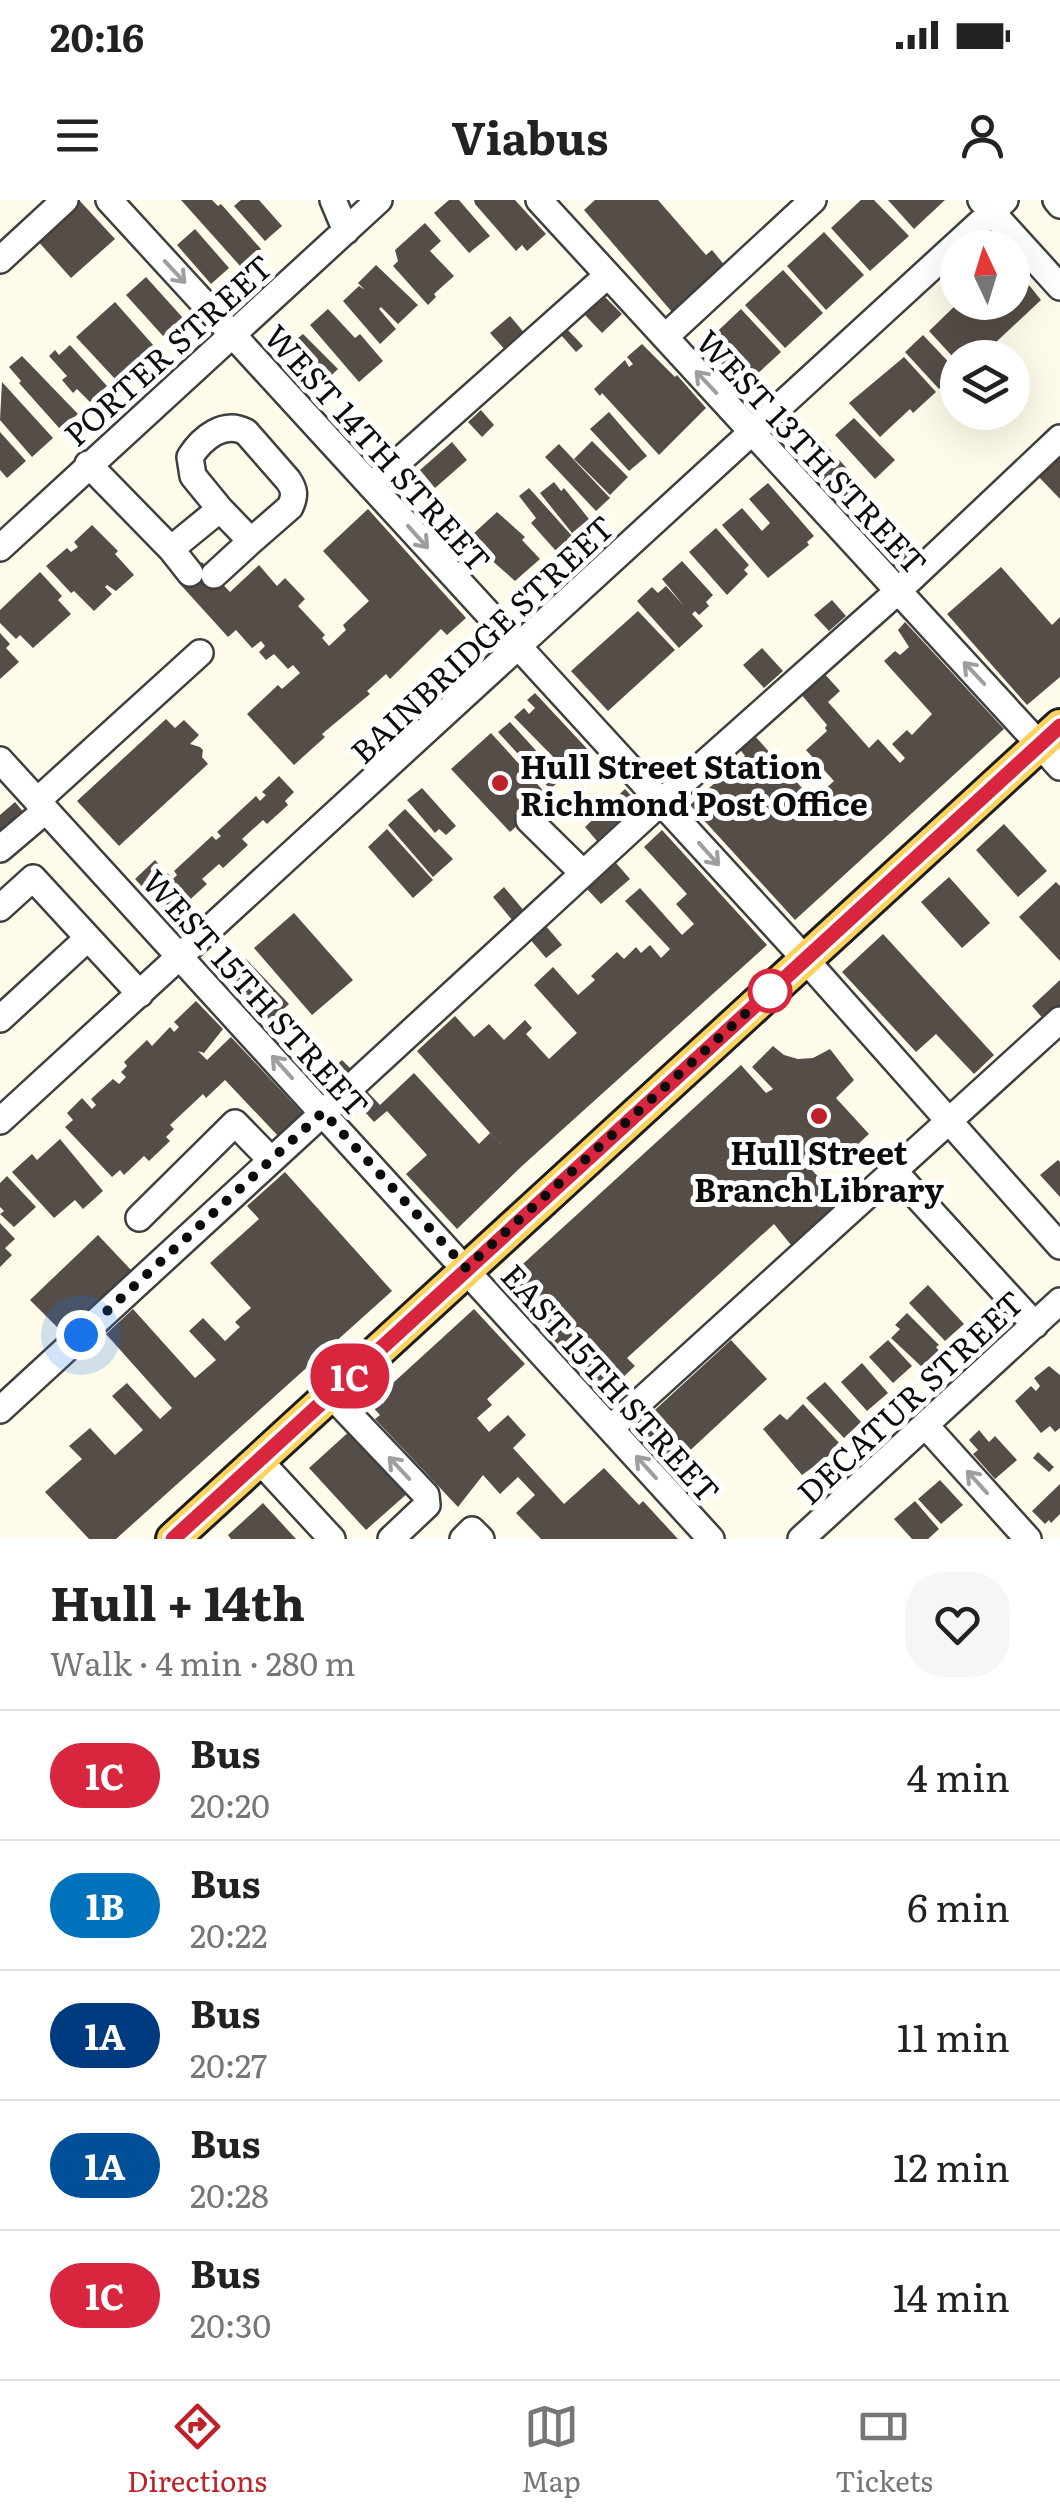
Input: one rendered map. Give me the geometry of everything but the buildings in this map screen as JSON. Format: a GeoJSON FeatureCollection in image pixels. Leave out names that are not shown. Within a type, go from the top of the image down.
{"type":"FeatureCollection","features":[{"type":"Feature","properties":{"kind":"main road"},"geometry":{"type":"LineString","coordinates":[[173,1539],[805,960],[1053,746]]}},
{"type":"Feature","properties":{"kind":"street"},"geometry":{"type":"LineString","coordinates":[[0,260],[65,200]]}},
{"type":"Feature","properties":{"kind":"street","name":"WEST 14TH STREET"},"geometry":{"type":"LineString","coordinates":[[109,200],[805,960],[1060,1246]]}},
{"type":"Feature","properties":{"kind":"street"},"geometry":{"type":"LineString","coordinates":[[333,200],[346,231]]}},
{"type":"Feature","properties":{"kind":"street","name":"PORTER STREET"},"geometry":{"type":"LineString","coordinates":[[0,548],[379,200]]}},
{"type":"Feature","properties":{"kind":"street"},"geometry":{"type":"LineString","coordinates":[[664,337],[812,200]]}},
{"type":"Feature","properties":{"kind":"street","name":"WEST 13TH STREET"},"geometry":{"type":"LineString","coordinates":[[548,203],[664,337],[898,590],[1053,746]]}},
{"type":"Feature","properties":{"kind":"street"},"geometry":{"type":"LineString","coordinates":[[992,204],[1060,287]]}},
{"type":"Feature","properties":{"kind":"street","name":"BAINBRIDGE STREET"},"geometry":{"type":"LineString","coordinates":[[0,1122],[752,433],[992,204]]}},
{"type":"Feature","properties":{"kind":"street"},"geometry":{"type":"LineString","coordinates":[[372,486],[608,274]]}},
{"type":"Feature","properties":{"kind":"street"},"geometry":{"type":"LineString","coordinates":[[88,464],[171,550],[202,574],[251,542],[290,507],[294,488],[246,432],[237,427],[217,431],[190,457],[193,476],[251,542]]}},
{"type":"Feature","properties":{"kind":"street"},"geometry":{"type":"LineString","coordinates":[[0,1410],[1060,438]]}},
{"type":"Feature","properties":{"kind":"street"},"geometry":{"type":"LineString","coordinates":[[171,550],[220,508]]}},
{"type":"Feature","properties":{"kind":"street"},"geometry":{"type":"LineString","coordinates":[[0,849],[200,653]]}},
{"type":"Feature","properties":{"kind":"street","name":"WEST 15TH STREET"},"geometry":{"type":"LineString","coordinates":[[0,760],[466,1268]]}},
{"type":"Feature","properties":{"kind":"street"},"geometry":{"type":"LineString","coordinates":[[529,820],[584,873]]}},
{"type":"Feature","properties":{"kind":"street"},"geometry":{"type":"LineString","coordinates":[[0,908],[32,878],[140,994]]}},
{"type":"Feature","properties":{"kind":"street"},"geometry":{"type":"LineString","coordinates":[[0,1020],[88,938]]}},
{"type":"Feature","properties":{"kind":"street"},"geometry":{"type":"LineString","coordinates":[[611,1428],[1060,1020]]}},
{"type":"Feature","properties":{"kind":"street"},"geometry":{"type":"LineString","coordinates":[[138,1218],[235,1123],[271,1160]]}},
{"type":"Feature","properties":{"kind":"street"},"geometry":{"type":"LineString","coordinates":[[893,1170],[1035,1324]]}},
{"type":"Feature","properties":{"kind":"street","name":"EAST 15TH STREET"},"geometry":{"type":"LineString","coordinates":[[466,1268],[711,1539]]}},
{"type":"Feature","properties":{"kind":"street","name":"DECATUR STREET"},"geometry":{"type":"LineString","coordinates":[[802,1539],[1060,1301]]}},
{"type":"Feature","properties":{"kind":"street"},"geometry":{"type":"LineString","coordinates":[[330,1394],[426,1495],[427,1505],[390,1539]]}},
{"type":"Feature","properties":{"kind":"street"},"geometry":{"type":"LineString","coordinates":[[926,1426],[1028,1539]]}},
{"type":"Feature","properties":{"kind":"street"},"geometry":{"type":"LineString","coordinates":[[259,1460],[332,1539]]}},
{"type":"Feature","properties":{"kind":"street"},"geometry":{"type":"LineString","coordinates":[[463,1539],[472,1530],[481,1539]]}},
{"type":"Feature","properties":{"kind":"bus line","name":"1C"},"geometry":{"type":"LineString","coordinates":[[173,1539],[1060,726]]}},
{"type":"Feature","properties":{"kind":"place","name":"Hull Street Station Richmond Post Office"},"geometry":{"type":"Point","coordinates":[500,783]}},
{"type":"Feature","properties":{"kind":"place","name":"Hull Street Branch Library"},"geometry":{"type":"Point","coordinates":[819,1116]}},
{"type":"Feature","properties":{"kind":"route"},"geometry":{"type":"LineString","coordinates":[[81,1335],[323,1112],[466,1268],[777,985],[770,991]]}}]}
